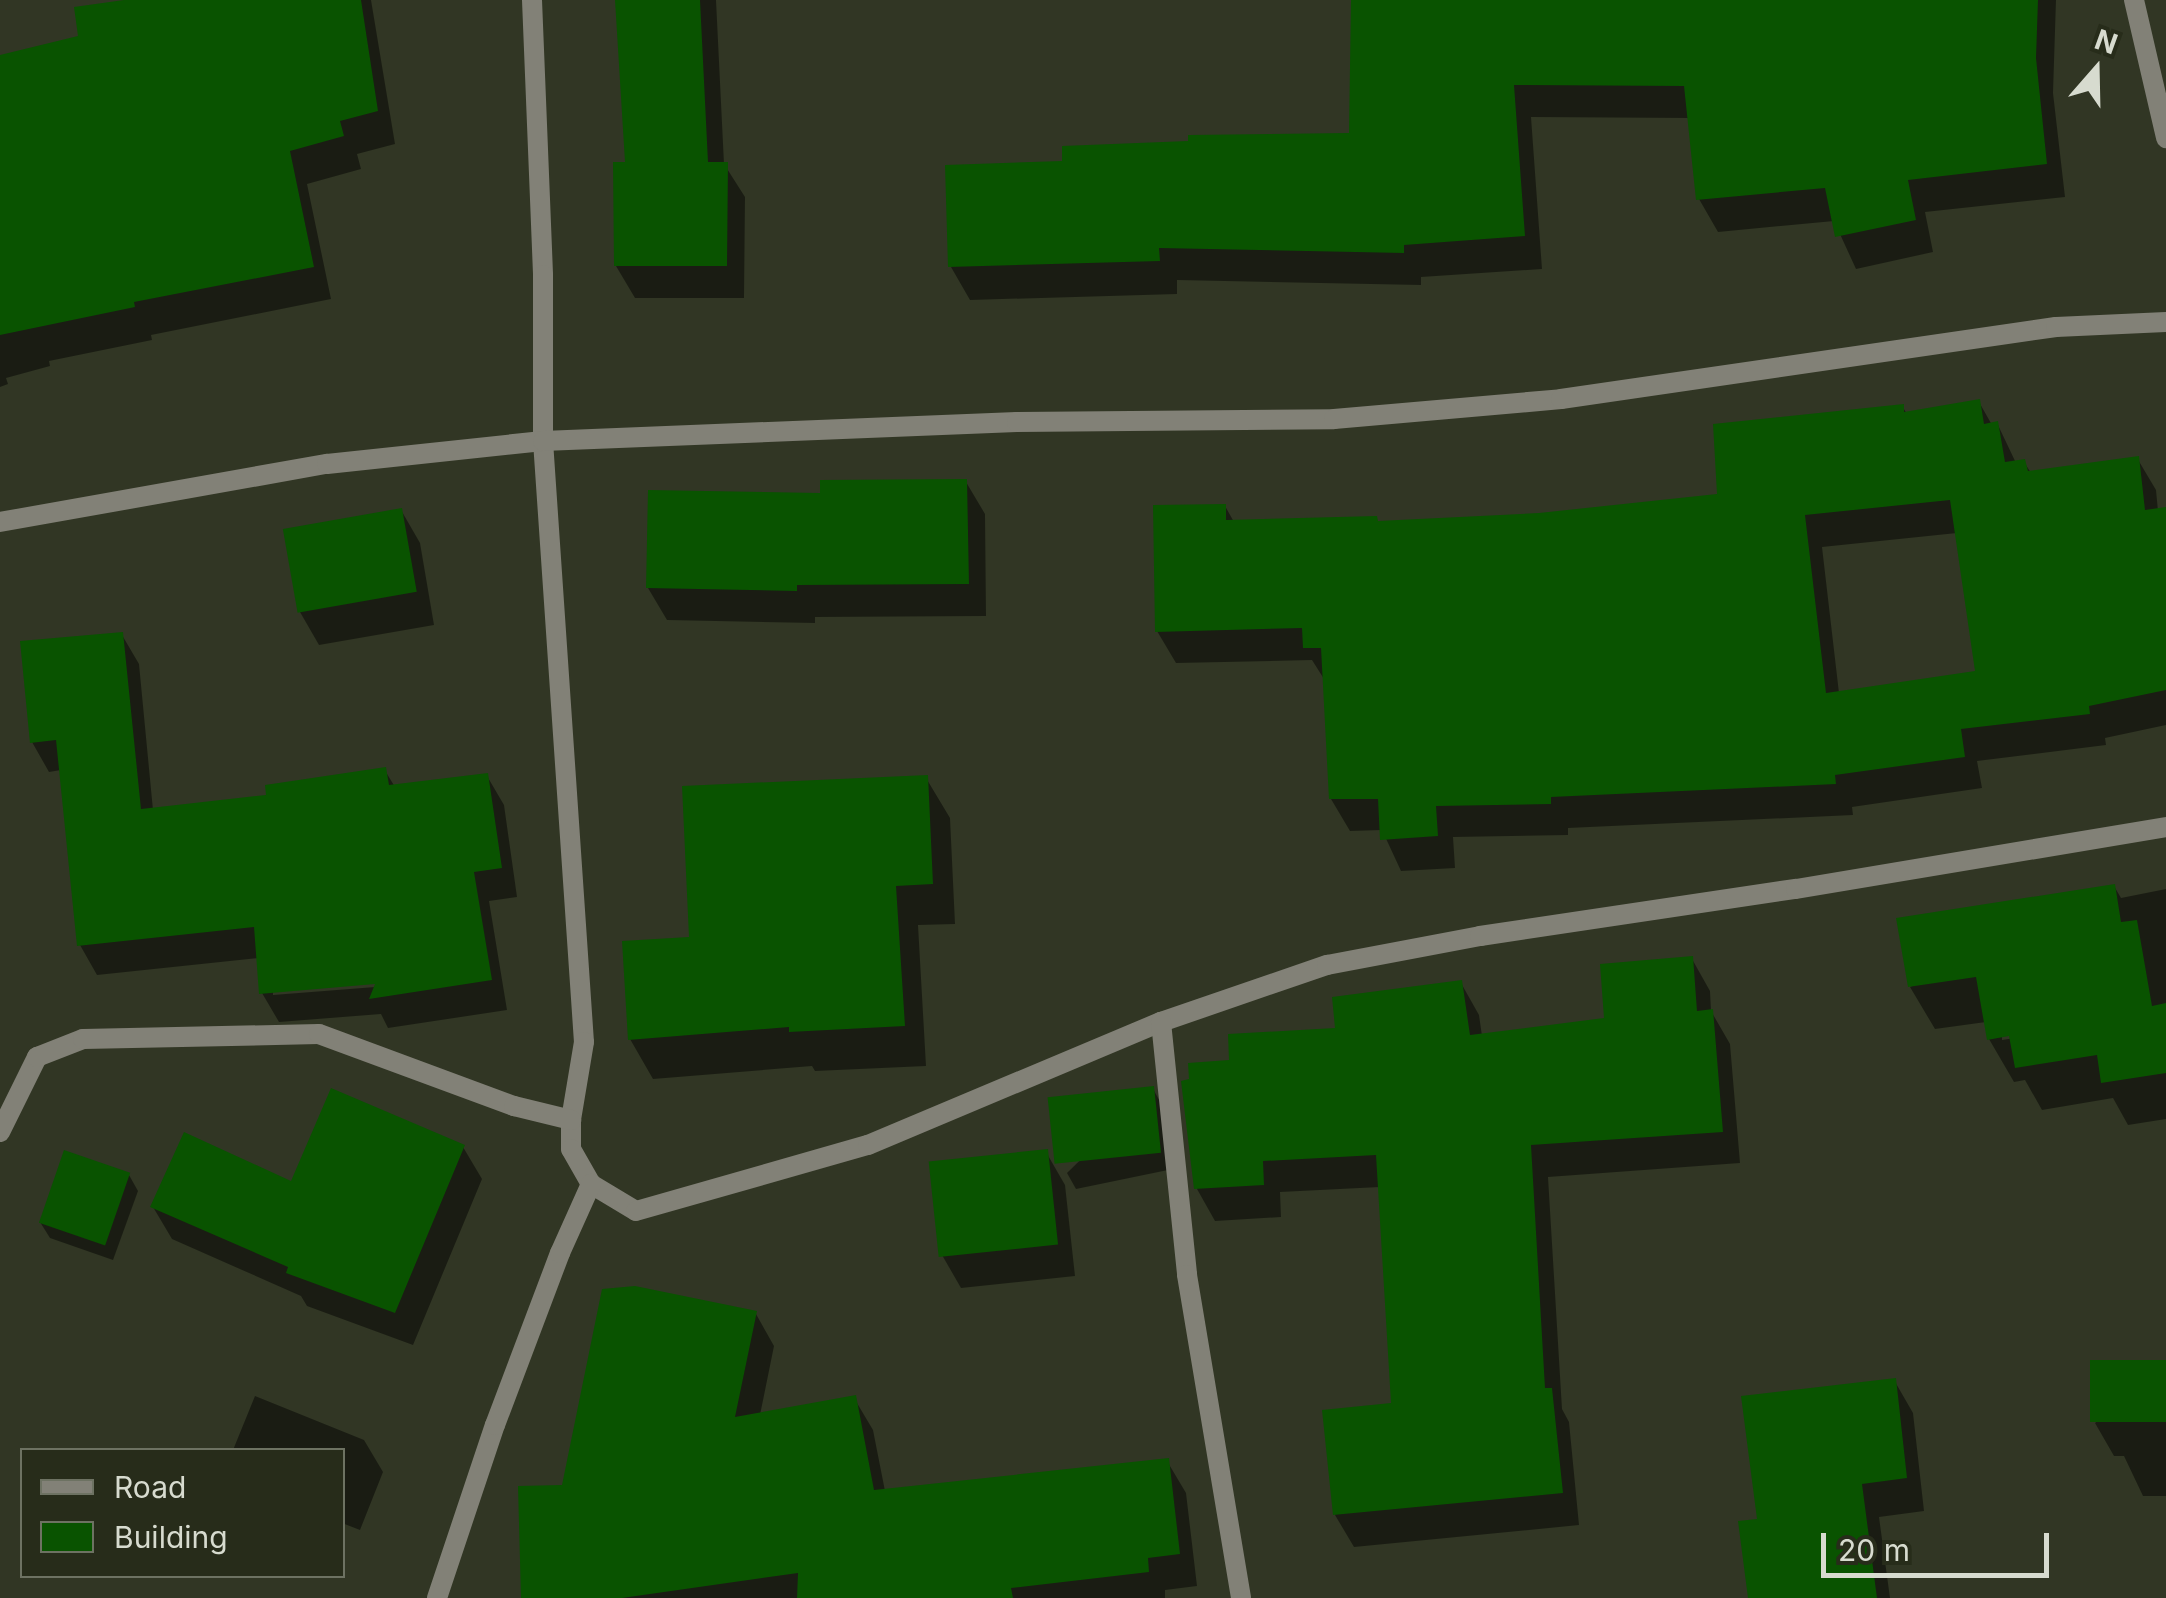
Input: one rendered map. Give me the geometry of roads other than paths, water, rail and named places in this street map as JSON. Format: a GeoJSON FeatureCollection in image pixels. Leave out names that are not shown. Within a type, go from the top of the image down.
{"type":"FeatureCollection","features":[{"type":"Feature","properties":{"kind":"street"},"geometry":{"type":"LineString","coordinates":[[532,0],[543,275],[543,441],[584,1042],[571,1120],[571,1148],[591,1184],[636,1211],[868,1146],[1161,1022],[1346,961],[2166,827]]}},
{"type":"Feature","properties":{"kind":"street"},"geometry":{"type":"LineString","coordinates":[[2134,0],[2166,138]]}},
{"type":"Feature","properties":{"kind":"street"},"geometry":{"type":"LineString","coordinates":[[0,522],[327,464],[543,441],[1017,422],[1334,418],[1561,399],[2056,327],[2166,322]]}},
{"type":"Feature","properties":{"kind":"street"},"geometry":{"type":"LineString","coordinates":[[1161,1022],[1186,1275],[1241,1598]]}},
{"type":"Feature","properties":{"kind":"street"},"geometry":{"type":"LineString","coordinates":[[0,1132],[37,1057],[83,1039],[300,1034],[319,1034],[514,1106],[571,1120]]}},
{"type":"Feature","properties":{"kind":"street"},"geometry":{"type":"LineString","coordinates":[[437,1598],[502,1408],[560,1253],[591,1184]]}}]}
